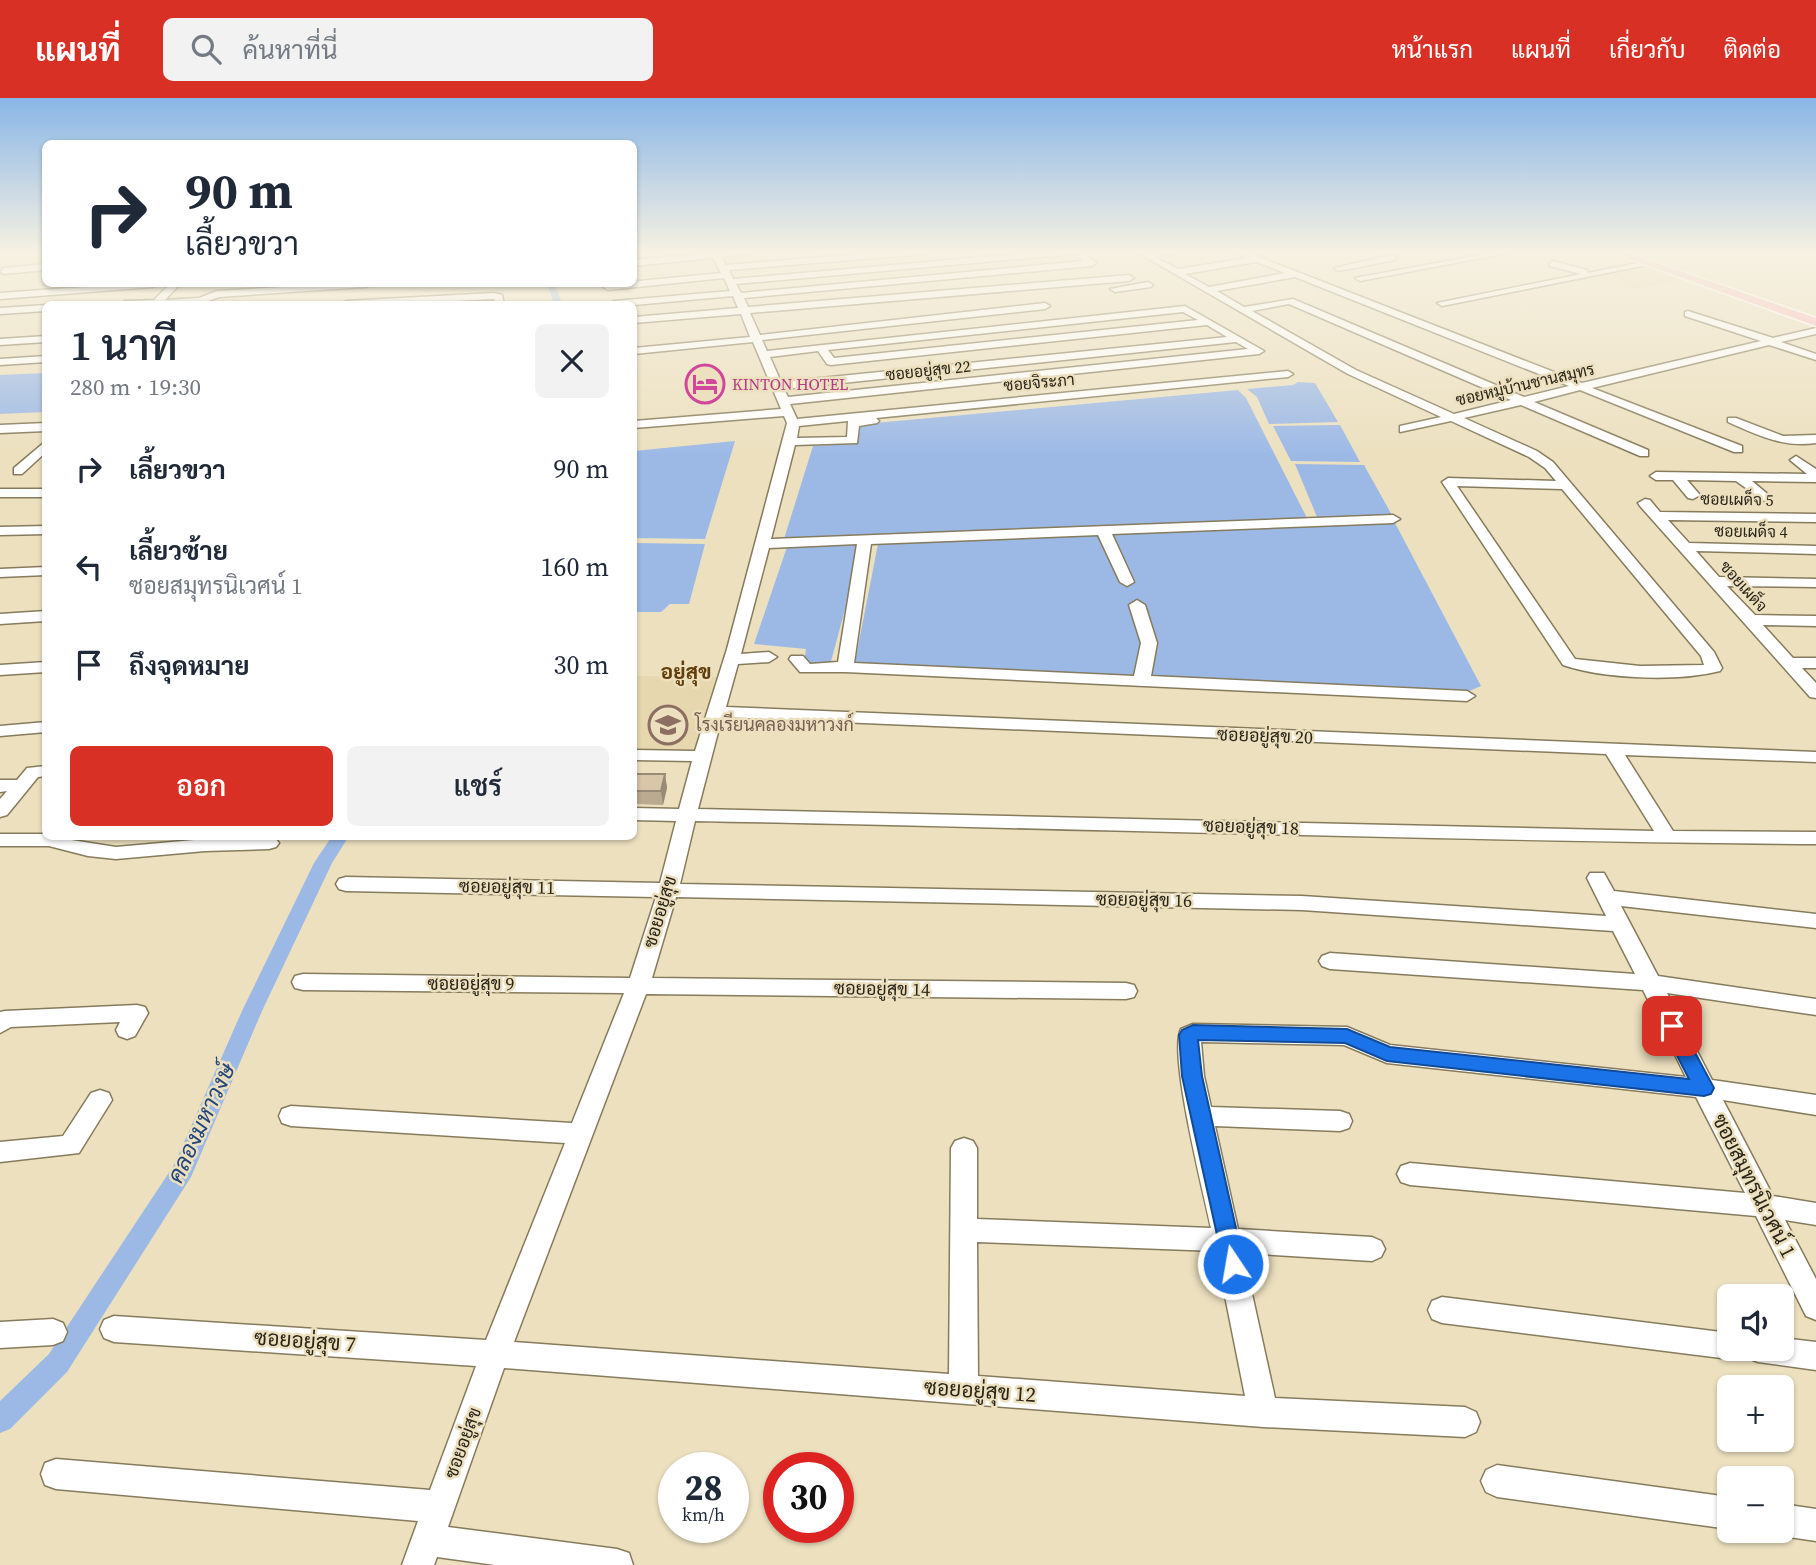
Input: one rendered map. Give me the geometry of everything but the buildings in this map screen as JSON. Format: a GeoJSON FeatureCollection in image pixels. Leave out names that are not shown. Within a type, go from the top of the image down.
{"type":"FeatureCollection","features":[{"type":"Feature","properties":{"kind":"street"},"geometry":{"type":"LineString","coordinates":[[694,330],[701,319]]}},
{"type":"Feature","properties":{"kind":"street"},"geometry":{"type":"LineString","coordinates":[[747,319],[786,413],[853,440],[853,423],[1263,383]]}},
{"type":"Feature","properties":{"kind":"street"},"geometry":{"type":"LineString","coordinates":[[759,344],[962,319]]}},
{"type":"Feature","properties":{"kind":"street"},"geometry":{"type":"LineString","coordinates":[[1061,319],[1076,336]]}},
{"type":"Feature","properties":{"kind":"street"},"geometry":{"type":"LineString","coordinates":[[645,331],[694,330],[759,344],[821,348],[1095,319]]}},
{"type":"Feature","properties":{"kind":"street"},"geometry":{"type":"LineString","coordinates":[[1110,319],[1124,331]]}},
{"type":"Feature","properties":{"kind":"street"},"geometry":{"type":"LineString","coordinates":[[1157,319],[1167,327]]}},
{"type":"Feature","properties":{"kind":"street"},"geometry":{"type":"LineString","coordinates":[[1205,319],[1237,339]]}},
{"type":"Feature","properties":{"kind":"street"},"geometry":{"type":"LineString","coordinates":[[1260,319],[1352,372],[1541,459],[1566,485],[1708,655],[1714,668],[1601,668],[1581,667],[1569,662],[1439,468]]}},
{"type":"Feature","properties":{"kind":"street"},"geometry":{"type":"LineString","coordinates":[[1333,319],[1644,453]]}},
{"type":"Feature","properties":{"kind":"street"},"geometry":{"type":"LineString","coordinates":[[1412,319],[1738,449]]}},
{"type":"Feature","properties":{"kind":"street"},"geometry":{"type":"LineString","coordinates":[[1705,319],[1816,357]]}},
{"type":"Feature","properties":{"kind":"street"},"geometry":{"type":"LineString","coordinates":[[2,328],[24,321]]}},
{"type":"Feature","properties":{"kind":"street"},"geometry":{"type":"LineString","coordinates":[[831,362],[1210,322]]}},
{"type":"Feature","properties":{"kind":"street"},"geometry":{"type":"LineString","coordinates":[[645,331],[694,330]]}},
{"type":"Feature","properties":{"kind":"street","name":"ซอยหมู่บ้านชานสมุทร"},"geometry":{"type":"LineString","coordinates":[[1404,429],[1816,331]]}},
{"type":"Feature","properties":{"kind":"street"},"geometry":{"type":"LineString","coordinates":[[0,342],[42,339]]}},
{"type":"Feature","properties":{"kind":"street"},"geometry":{"type":"LineString","coordinates":[[637,425],[786,413],[842,380],[1237,339]]}},
{"type":"Feature","properties":{"kind":"street","name":"ซอยอยู่สุข 22"},"geometry":{"type":"LineString","coordinates":[[786,413],[1259,351],[1237,339]]}},
{"type":"Feature","properties":{"kind":"street"},"geometry":{"type":"LineString","coordinates":[[821,348],[842,380]]}},
{"type":"Feature","properties":{"kind":"street"},"geometry":{"type":"LineString","coordinates":[[0,362],[42,359]]}},
{"type":"Feature","properties":{"kind":"street","name":"ซอยจิระภา"},"geometry":{"type":"LineString","coordinates":[[786,413],[1288,374]]}},
{"type":"Feature","properties":{"kind":"street","name":"ซอยอยู่สุข"},"geometry":{"type":"LineString","coordinates":[[423,1553],[495,1353],[639,984],[668,890],[702,756],[732,660],[763,544],[786,413]]}},
{"type":"Feature","properties":{"kind":"street"},"geometry":{"type":"LineString","coordinates":[[1732,420],[1780,440],[1803,443],[1816,439]]}},
{"type":"Feature","properties":{"kind":"street"},"geometry":{"type":"LineString","coordinates":[[0,429],[42,428]]}},
{"type":"Feature","properties":{"kind":"street"},"geometry":{"type":"LineString","coordinates":[[18,471],[42,449]]}},
{"type":"Feature","properties":{"kind":"street"},"geometry":{"type":"LineString","coordinates":[[1728,460],[1764,497]]}},
{"type":"Feature","properties":{"kind":"street"},"geometry":{"type":"LineString","coordinates":[[1796,460],[1816,476]]}},
{"type":"Feature","properties":{"kind":"street"},"geometry":{"type":"LineString","coordinates":[[1658,462],[1667,476],[1693,495]]}},
{"type":"Feature","properties":{"kind":"street"},"geometry":{"type":"LineString","coordinates":[[1667,476],[1816,476]]}},
{"type":"Feature","properties":{"kind":"street"},"geometry":{"type":"LineString","coordinates":[[1448,482],[1566,485]]}},
{"type":"Feature","properties":{"kind":"street"},"geometry":{"type":"LineString","coordinates":[[0,493],[42,493]]}},
{"type":"Feature","properties":{"kind":"street","name":"ซอยเผด็จ"},"geometry":{"type":"LineString","coordinates":[[1645,503],[1816,693]]}},
{"type":"Feature","properties":{"kind":"street","name":"ซอยเผด็จ 5"},"geometry":{"type":"LineString","coordinates":[[1657,516],[1816,518]]}},
{"type":"Feature","properties":{"kind":"street"},"geometry":{"type":"LineString","coordinates":[[763,544],[1394,519]]}},
{"type":"Feature","properties":{"kind":"street"},"geometry":{"type":"LineString","coordinates":[[0,531],[42,530]]}},
{"type":"Feature","properties":{"kind":"street"},"geometry":{"type":"LineString","coordinates":[[1103,530],[1127,582]]}},
{"type":"Feature","properties":{"kind":"street"},"geometry":{"type":"LineString","coordinates":[[845,667],[865,540]]}},
{"type":"Feature","properties":{"kind":"street","name":"ซอยเผด็จ 4"},"geometry":{"type":"LineString","coordinates":[[1685,547],[1816,550]]}},
{"type":"Feature","properties":{"kind":"street"},"geometry":{"type":"LineString","coordinates":[[0,573],[42,571]]}},
{"type":"Feature","properties":{"kind":"street"},"geometry":{"type":"LineString","coordinates":[[1716,581],[1816,583]]}},
{"type":"Feature","properties":{"kind":"street"},"geometry":{"type":"LineString","coordinates":[[1138,605],[1149,643],[1142,679]]}},
{"type":"Feature","properties":{"kind":"street"},"geometry":{"type":"LineString","coordinates":[[0,619],[42,616]]}},
{"type":"Feature","properties":{"kind":"street"},"geometry":{"type":"LineString","coordinates":[[1750,620],[1816,621]]}},
{"type":"Feature","properties":{"kind":"street"},"geometry":{"type":"LineString","coordinates":[[732,660],[769,657]]}},
{"type":"Feature","properties":{"kind":"street"},"geometry":{"type":"LineString","coordinates":[[797,659],[806,669],[845,667],[1142,679],[1466,696]]}},
{"type":"Feature","properties":{"kind":"street"},"geometry":{"type":"LineString","coordinates":[[1788,663],[1816,663]]}},
{"type":"Feature","properties":{"kind":"street"},"geometry":{"type":"LineString","coordinates":[[0,670],[42,667]]}},
{"type":"Feature","properties":{"kind":"street","name":"ซอยอยู่สุข 20"},"geometry":{"type":"LineString","coordinates":[[715,712],[1816,757]]}},
{"type":"Feature","properties":{"kind":"street"},"geometry":{"type":"LineString","coordinates":[[0,731],[42,727]]}},
{"type":"Feature","properties":{"kind":"street"},"geometry":{"type":"LineString","coordinates":[[1613,750],[1666,835]]}},
{"type":"Feature","properties":{"kind":"street"},"geometry":{"type":"LineString","coordinates":[[637,755],[702,756]]}},
{"type":"Feature","properties":{"kind":"street"},"geometry":{"type":"LineString","coordinates":[[0,786],[36,772]]}},
{"type":"Feature","properties":{"kind":"street"},"geometry":{"type":"LineString","coordinates":[[0,811],[36,772]]}},
{"type":"Feature","properties":{"kind":"street","name":"ซอยอยู่สุข 18"},"geometry":{"type":"LineString","coordinates":[[637,814],[935,818],[1574,835],[1816,838]]}},
{"type":"Feature","properties":{"kind":"street"},"geometry":{"type":"LineString","coordinates":[[0,840],[49,840],[116,853],[205,845],[269,843]]}},
{"type":"Feature","properties":{"kind":"street","name":"ซอยอยู่สุข 11"},"geometry":{"type":"LineString","coordinates":[[346,884],[668,890]]}},
{"type":"Feature","properties":{"kind":"street","name":"ซอยสมุทรนิเวศน์ 1"},"geometry":{"type":"LineString","coordinates":[[1816,921],[1601,887],[1816,1307]]}},
{"type":"Feature","properties":{"kind":"street","name":"ซอยอยู่สุข 16"},"geometry":{"type":"LineString","coordinates":[[668,890],[1302,903],[1620,924]]}},
{"type":"Feature","properties":{"kind":"street"},"geometry":{"type":"LineString","coordinates":[[1330,961],[1650,984],[1816,1007]]}},
{"type":"Feature","properties":{"kind":"street","name":"ซอยอยู่สุข 9"},"geometry":{"type":"LineString","coordinates":[[303,982],[639,984]]}},
{"type":"Feature","properties":{"kind":"street","name":"ซอยอยู่สุข 14"},"geometry":{"type":"LineString","coordinates":[[639,984],[1126,991]]}},
{"type":"Feature","properties":{"kind":"street"},"geometry":{"type":"LineString","coordinates":[[2,1021],[137,1013],[127,1030]]}},
{"type":"Feature","properties":{"kind":"street"},"geometry":{"type":"LineString","coordinates":[[1263,1412],[1201,1116],[1188,1049],[1189,1035],[1200,1032],[1347,1036],[1387,1054],[1704,1088],[1816,1105]]}},
{"type":"Feature","properties":{"kind":"street"},"geometry":{"type":"LineString","coordinates":[[0,1152],[70,1146],[100,1100]]}},
{"type":"Feature","properties":{"kind":"street"},"geometry":{"type":"LineString","coordinates":[[291,1116],[581,1134]]}},
{"type":"Feature","properties":{"kind":"street"},"geometry":{"type":"LineString","coordinates":[[1201,1116],[1340,1121]]}},
{"type":"Feature","properties":{"kind":"street"},"geometry":{"type":"LineString","coordinates":[[963,1390],[966,1230],[964,1148]]}},
{"type":"Feature","properties":{"kind":"street"},"geometry":{"type":"LineString","coordinates":[[1410,1174],[1764,1206],[1816,1214]]}},
{"type":"Feature","properties":{"kind":"street"},"geometry":{"type":"LineString","coordinates":[[966,1230],[1228,1240],[1372,1249]]}},
{"type":"Feature","properties":{"kind":"street"},"geometry":{"type":"LineString","coordinates":[[1443,1310],[1717,1344]]}},
{"type":"Feature","properties":{"kind":"street","name":"ซอยอยู่สุข 7"},"geometry":{"type":"LineString","coordinates":[[114,1329],[495,1353]]}},
{"type":"Feature","properties":{"kind":"street"},"geometry":{"type":"LineString","coordinates":[[0,1335],[53,1332]]}},
{"type":"Feature","properties":{"kind":"street","name":"ซอยอยู่สุข 12"},"geometry":{"type":"LineString","coordinates":[[495,1353],[1263,1412],[1465,1422]]}},
{"type":"Feature","properties":{"kind":"street"},"geometry":{"type":"LineString","coordinates":[[1794,1353],[1816,1356]]}},
{"type":"Feature","properties":{"kind":"street"},"geometry":{"type":"LineString","coordinates":[[56,1474],[439,1507]]}},
{"type":"Feature","properties":{"kind":"street"},"geometry":{"type":"LineString","coordinates":[[1497,1481],[1717,1511]]}},
{"type":"Feature","properties":{"kind":"street"},"geometry":{"type":"LineString","coordinates":[[1794,1522],[1816,1525]]}},
{"type":"Feature","properties":{"kind":"street"},"geometry":{"type":"LineString","coordinates":[[423,1553],[617,1565]]}},
{"type":"Feature","properties":{"kind":"shaded area","name":"โรงเรียนคลองมหาวงก์"},"geometry":{"type":"Polygon","coordinates":[[[637,676],[717,677],[695,751],[637,750],[637,676]]]}},
{"type":"Feature","properties":{"kind":"water"},"geometry":{"type":"Polygon","coordinates":[[[42,373],[42,412],[0,414],[0,375],[42,373]]]}},
{"type":"Feature","properties":{"kind":"water"},"geometry":{"type":"Polygon","coordinates":[[[1298,382],[1315,383],[1338,422],[1269,424],[1257,397],[1247,389],[1293,385],[1298,382]]]}},
{"type":"Feature","properties":{"kind":"water"},"geometry":{"type":"Polygon","coordinates":[[[1238,390],[1246,398],[1307,518],[784,539],[813,446],[855,444],[853,425],[1238,390]]]}},
{"type":"Feature","properties":{"kind":"water"},"geometry":{"type":"Polygon","coordinates":[[[1340,425],[1360,462],[1291,461],[1273,426],[1340,425]]]}},
{"type":"Feature","properties":{"kind":"water"},"geometry":{"type":"Polygon","coordinates":[[[735,441],[705,539],[637,538],[637,451],[735,441]]]}},
{"type":"Feature","properties":{"kind":"water"},"geometry":{"type":"Polygon","coordinates":[[[1295,464],[1364,465],[1393,517],[1317,517],[1295,464]]]}},
{"type":"Feature","properties":{"kind":"water"},"geometry":{"type":"Polygon","coordinates":[[[1395,523],[1481,686],[1467,692],[854,667],[878,544],[1395,523]]]}},
{"type":"Feature","properties":{"kind":"water"},"geometry":{"type":"Polygon","coordinates":[[[637,543],[705,544],[689,604],[670,604],[661,612],[637,612],[637,543]]]}},
{"type":"Feature","properties":{"kind":"water"},"geometry":{"type":"Polygon","coordinates":[[[857,544],[862,547],[830,665],[804,663],[806,649],[754,644],[787,547],[857,544]]]}},
{"type":"Feature","properties":{"kind":"waterway","name":"คลองมหาวงษ์"},"geometry":{"type":"LineString","coordinates":[[0,1420],[58,1363],[183,1170],[252,1011],[323,863],[338,840]]}},
{"type":"Feature","properties":{"kind":"place","name":"KINTON HOTEL"},"geometry":{"type":"Point","coordinates":[705,384]}},
{"type":"Feature","properties":{"kind":"place","name":"โรงเรียนคลองมหาวงก์"},"geometry":{"type":"Point","coordinates":[668,725]}},
{"type":"Feature","properties":{"kind":"district","name":"อยู่สุข"},"geometry":{"type":"Point","coordinates":[686,672]}},
{"type":"Feature","properties":{"kind":"route"},"geometry":{"type":"LineString","coordinates":[[1233,1264],[1192,1076],[1188,1049],[1189,1035],[1193,1032],[1347,1036],[1387,1054],[1704,1088],[1672,1026]]}}]}
